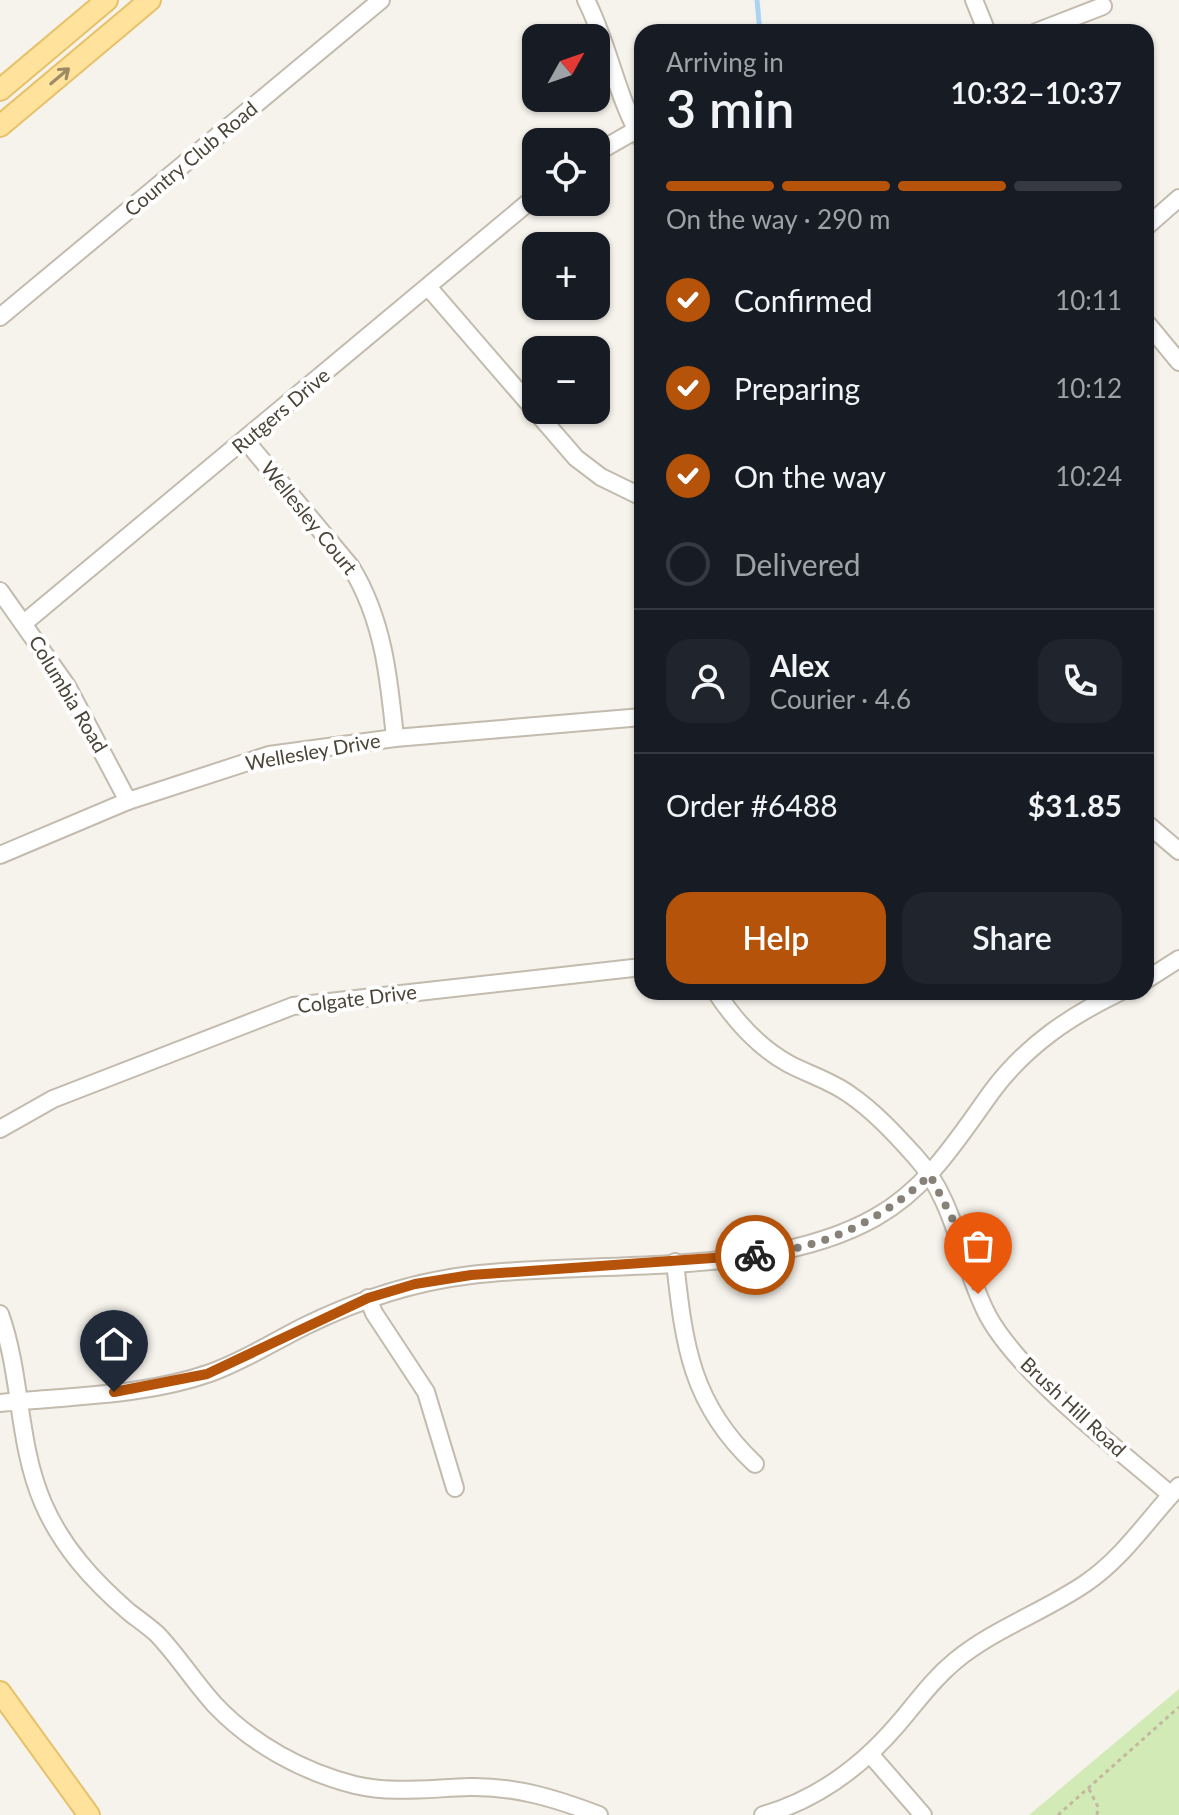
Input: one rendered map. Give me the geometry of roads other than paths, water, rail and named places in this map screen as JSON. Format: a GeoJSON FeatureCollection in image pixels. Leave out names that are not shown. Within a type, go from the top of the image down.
{"type":"FeatureCollection","features":[{"type":"Feature","properties":{"kind":"main road"},"geometry":{"type":"LineString","coordinates":[[0,90],[107,0]]}},
{"type":"Feature","properties":{"kind":"main road"},"geometry":{"type":"LineString","coordinates":[[0,126],[150,0]]}},
{"type":"Feature","properties":{"kind":"main road"},"geometry":{"type":"LineString","coordinates":[[0,1692],[89,1815]]}},
{"type":"Feature","properties":{"kind":"street","name":"Country Club Road"},"geometry":{"type":"LineString","coordinates":[[0,317],[381,0]]}},
{"type":"Feature","properties":{"kind":"street"},"geometry":{"type":"LineString","coordinates":[[586,0],[634,122]]}},
{"type":"Feature","properties":{"kind":"street"},"geometry":{"type":"LineString","coordinates":[[974,0],[984,24]]}},
{"type":"Feature","properties":{"kind":"street"},"geometry":{"type":"LineString","coordinates":[[1057,24],[1103,6]]}},
{"type":"Feature","properties":{"kind":"street"},"geometry":{"type":"LineString","coordinates":[[610,147],[634,137]]}},
{"type":"Feature","properties":{"kind":"street"},"geometry":{"type":"LineString","coordinates":[[1154,220],[1179,198]]}},
{"type":"Feature","properties":{"kind":"street","name":"Rutgers Drive"},"geometry":{"type":"LineString","coordinates":[[24,623],[522,208]]}},
{"type":"Feature","properties":{"kind":"street"},"geometry":{"type":"LineString","coordinates":[[429,288],[576,458],[601,477],[634,493]]}},
{"type":"Feature","properties":{"kind":"street"},"geometry":{"type":"LineString","coordinates":[[1154,332],[1179,362]]}},
{"type":"Feature","properties":{"kind":"street","name":"Wellesley Court"},"geometry":{"type":"LineString","coordinates":[[246,441],[362,585],[383,646],[395,738]]}},
{"type":"Feature","properties":{"kind":"street","name":"Columbia Road"},"geometry":{"type":"LineString","coordinates":[[0,591],[88,721],[128,801]]}},
{"type":"Feature","properties":{"kind":"street","name":"Wellesley Drive"},"geometry":{"type":"LineString","coordinates":[[0,855],[128,801],[269,755],[395,738],[634,718]]}},
{"type":"Feature","properties":{"kind":"street"},"geometry":{"type":"LineString","coordinates":[[1154,830],[1179,851]]}},
{"type":"Feature","properties":{"kind":"street"},"geometry":{"type":"LineString","coordinates":[[1154,975],[1179,959]]}},
{"type":"Feature","properties":{"kind":"street","name":"Colgate Drive"},"geometry":{"type":"LineString","coordinates":[[0,1129],[53,1099],[293,1006],[634,968]]}},
{"type":"Feature","properties":{"kind":"street","name":"Brush Hill Road"},"geometry":{"type":"LineString","coordinates":[[722,1000],[752,1038],[786,1062],[848,1092],[876,1115],[930,1175],[954,1222],[978,1294],[999,1333],[1034,1373],[1175,1490]]}},
{"type":"Feature","properties":{"kind":"street"},"geometry":{"type":"LineString","coordinates":[[0,1403],[114,1392],[207,1374],[368,1298],[415,1284],[471,1275],[772,1253],[822,1242],[879,1216],[930,1175],[958,1143],[1016,1063],[1069,1018],[1104,1000]]}},
{"type":"Feature","properties":{"kind":"street"},"geometry":{"type":"LineString","coordinates":[[675,1262],[686,1351],[695,1380],[731,1442],[755,1464]]}},
{"type":"Feature","properties":{"kind":"street"},"geometry":{"type":"LineString","coordinates":[[368,1298],[374,1313],[426,1392],[455,1488]]}},
{"type":"Feature","properties":{"kind":"street"},"geometry":{"type":"LineString","coordinates":[[0,1314],[12,1354],[29,1459],[42,1501],[62,1537],[94,1581],[155,1632],[237,1726],[282,1757],[358,1786],[415,1791],[472,1787],[508,1789],[542,1794],[599,1815]]}},
{"type":"Feature","properties":{"kind":"street"},"geometry":{"type":"LineString","coordinates":[[763,1815],[814,1794],[870,1754],[930,1683],[989,1636],[1091,1580],[1117,1557],[1175,1490]]}},
{"type":"Feature","properties":{"kind":"street"},"geometry":{"type":"LineString","coordinates":[[870,1754],[923,1815]]}},
{"type":"Feature","properties":{"kind":"waterway"},"geometry":{"type":"LineString","coordinates":[[757,0],[759,24]]}}]}
